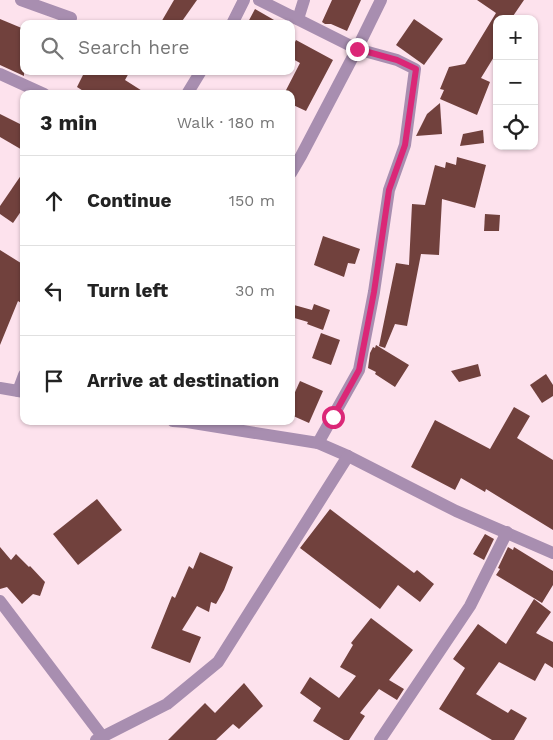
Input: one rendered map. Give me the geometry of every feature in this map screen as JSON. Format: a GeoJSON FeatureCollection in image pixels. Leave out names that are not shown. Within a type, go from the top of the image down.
{"type":"FeatureCollection","features":[{"type":"Feature","properties":{"kind":"street"},"geometry":{"type":"LineString","coordinates":[[21,0],[72,18]]}},
{"type":"Feature","properties":{"kind":"street"},"geometry":{"type":"LineString","coordinates":[[234,20],[244,0]]}},
{"type":"Feature","properties":{"kind":"street"},"geometry":{"type":"LineString","coordinates":[[259,0],[357,49],[397,60],[416,69],[405,145],[389,190],[374,292],[359,370],[318,443]]}},
{"type":"Feature","properties":{"kind":"street"},"geometry":{"type":"LineString","coordinates":[[298,19],[304,0]]}},
{"type":"Feature","properties":{"kind":"street"},"geometry":{"type":"LineString","coordinates":[[295,167],[381,0]]}},
{"type":"Feature","properties":{"kind":"street"},"geometry":{"type":"LineString","coordinates":[[0,74],[35,90]]}},
{"type":"Feature","properties":{"kind":"street"},"geometry":{"type":"LineString","coordinates":[[189,90],[199,75]]}},
{"type":"Feature","properties":{"kind":"street"},"geometry":{"type":"LineString","coordinates":[[0,388],[20,391]]}},
{"type":"Feature","properties":{"kind":"street"},"geometry":{"type":"LineString","coordinates":[[206,425],[318,443],[348,456],[456,511],[553,553]]}},
{"type":"Feature","properties":{"kind":"street"},"geometry":{"type":"LineString","coordinates":[[0,601],[99,738],[167,704],[218,662],[348,456]]}},
{"type":"Feature","properties":{"kind":"street"},"geometry":{"type":"LineString","coordinates":[[380,740],[470,606],[507,532]]}},
{"type":"Feature","properties":{"kind":"building"},"geometry":{"type":"Polygon","coordinates":[[[174,0],[197,0],[183,20],[162,20],[174,0]]]}},
{"type":"Feature","properties":{"kind":"building"},"geometry":{"type":"Polygon","coordinates":[[[332,0],[361,0],[347,31],[322,22],[332,0]]]}},
{"type":"Feature","properties":{"kind":"building"},"geometry":{"type":"Polygon","coordinates":[[[477,0],[524,0],[514,15],[495,15],[496,13],[477,0]]]}},
{"type":"Feature","properties":{"kind":"building"},"geometry":{"type":"Polygon","coordinates":[[[255,9],[274,20],[249,20],[255,9]]]}},
{"type":"Feature","properties":{"kind":"building"},"geometry":{"type":"Polygon","coordinates":[[[493,18],[493,58],[481,78],[490,82],[477,115],[440,99],[444,90],[440,89],[449,67],[465,64],[493,18]]]}},
{"type":"Feature","properties":{"kind":"building"},"geometry":{"type":"Polygon","coordinates":[[[0,19],[20,27],[20,74],[0,65],[0,19]]]}},
{"type":"Feature","properties":{"kind":"building"},"geometry":{"type":"Polygon","coordinates":[[[414,19],[443,39],[424,65],[396,45],[414,19]]]}},
{"type":"Feature","properties":{"kind":"building"},"geometry":{"type":"Polygon","coordinates":[[[296,40],[333,60],[306,111],[295,106],[295,90],[286,90],[300,63],[295,60],[296,40]]]}},
{"type":"Feature","properties":{"kind":"building"},"geometry":{"type":"Polygon","coordinates":[[[83,75],[128,75],[125,80],[141,90],[82,90],[77,87],[83,75]]]}},
{"type":"Feature","properties":{"kind":"building"},"geometry":{"type":"Polygon","coordinates":[[[440,103],[442,134],[416,136],[427,114],[440,103]]]}},
{"type":"Feature","properties":{"kind":"building"},"geometry":{"type":"Polygon","coordinates":[[[0,114],[20,124],[20,149],[0,137],[0,114]]]}},
{"type":"Feature","properties":{"kind":"building"},"geometry":{"type":"Polygon","coordinates":[[[483,130],[484,143],[460,146],[463,134],[483,130]]]}},
{"type":"Feature","properties":{"kind":"building"},"geometry":{"type":"Polygon","coordinates":[[[457,157],[486,165],[475,208],[442,199],[439,255],[421,254],[407,326],[395,324],[385,348],[379,346],[396,263],[409,265],[412,204],[425,205],[435,165],[445,168],[446,162],[456,165],[457,157]]]}},
{"type":"Feature","properties":{"kind":"building"},"geometry":{"type":"Polygon","coordinates":[[[20,177],[20,213],[13,223],[0,214],[0,206],[20,177]]]}},
{"type":"Feature","properties":{"kind":"building"},"geometry":{"type":"Polygon","coordinates":[[[485,214],[500,215],[499,231],[484,231],[485,214]]]}},
{"type":"Feature","properties":{"kind":"building"},"geometry":{"type":"Polygon","coordinates":[[[323,236],[360,249],[355,264],[348,263],[344,277],[314,265],[323,236]]]}},
{"type":"Feature","properties":{"kind":"building"},"geometry":{"type":"Polygon","coordinates":[[[0,250],[20,262],[20,302],[18,301],[0,345],[0,250]]]}},
{"type":"Feature","properties":{"kind":"building"},"geometry":{"type":"Polygon","coordinates":[[[314,304],[330,310],[323,330],[307,324],[308,322],[295,318],[295,305],[312,310],[314,304]]]}},
{"type":"Feature","properties":{"kind":"building"},"geometry":{"type":"Polygon","coordinates":[[[321,333],[340,340],[331,365],[312,358],[321,333]]]}},
{"type":"Feature","properties":{"kind":"building"},"geometry":{"type":"Polygon","coordinates":[[[376,345],[409,365],[395,387],[368,368],[370,353],[376,345]]]}},
{"type":"Feature","properties":{"kind":"building"},"geometry":{"type":"Polygon","coordinates":[[[478,364],[481,376],[459,382],[451,371],[478,364]]]}},
{"type":"Feature","properties":{"kind":"building"},"geometry":{"type":"Polygon","coordinates":[[[546,374],[553,385],[553,396],[542,403],[530,385],[546,374]]]}},
{"type":"Feature","properties":{"kind":"building"},"geometry":{"type":"Polygon","coordinates":[[[300,381],[323,391],[309,423],[295,417],[295,392],[300,381]]]}},
{"type":"Feature","properties":{"kind":"building"},"geometry":{"type":"Polygon","coordinates":[[[514,407],[530,416],[517,438],[553,460],[553,530],[486,489],[485,492],[461,478],[455,490],[411,467],[435,420],[490,449],[514,407]]]}},
{"type":"Feature","properties":{"kind":"building"},"geometry":{"type":"Polygon","coordinates":[[[97,499],[122,530],[78,565],[53,534],[97,499]]]}},
{"type":"Feature","properties":{"kind":"building"},"geometry":{"type":"Polygon","coordinates":[[[330,509],[414,573],[417,570],[434,584],[420,602],[398,585],[380,609],[300,548],[330,509]]]}},
{"type":"Feature","properties":{"kind":"building"},"geometry":{"type":"Polygon","coordinates":[[[485,534],[494,539],[484,560],[473,554],[485,534]]]}},
{"type":"Feature","properties":{"kind":"building"},"geometry":{"type":"Polygon","coordinates":[[[0,547],[11,560],[16,554],[45,582],[40,596],[33,594],[22,604],[7,587],[0,589],[0,547]]]}},
{"type":"Feature","properties":{"kind":"building"},"geometry":{"type":"Polygon","coordinates":[[[508,547],[513,550],[514,547],[553,571],[553,585],[542,603],[496,575],[508,547]]]}},
{"type":"Feature","properties":{"kind":"building"},"geometry":{"type":"Polygon","coordinates":[[[200,552],[233,567],[216,604],[211,602],[209,612],[197,606],[182,630],[201,637],[190,663],[151,648],[172,596],[175,598],[189,566],[193,569],[200,552]]]}},
{"type":"Feature","properties":{"kind":"building"},"geometry":{"type":"Polygon","coordinates":[[[534,599],[551,612],[536,633],[553,642],[553,668],[545,663],[535,681],[499,662],[476,694],[508,713],[511,709],[527,718],[514,740],[492,740],[439,709],[465,668],[453,659],[478,624],[506,644],[534,599]]]}},
{"type":"Feature","properties":{"kind":"building"},"geometry":{"type":"Polygon","coordinates":[[[371,618],[413,650],[389,680],[404,689],[397,700],[379,689],[360,713],[365,716],[349,740],[344,740],[313,721],[321,708],[300,693],[310,677],[339,698],[356,676],[340,667],[353,645],[351,643],[371,618]]]}},
{"type":"Feature","properties":{"kind":"building"},"geometry":{"type":"Polygon","coordinates":[[[244,683],[263,706],[239,729],[233,724],[216,740],[168,740],[205,703],[215,713],[244,683]]]}},
{"type":"Feature","properties":{"kind":"route"},"geometry":{"type":"LineString","coordinates":[[333,417],[359,370],[374,292],[389,190],[405,145],[416,69],[397,60],[357,49]]}}]}
